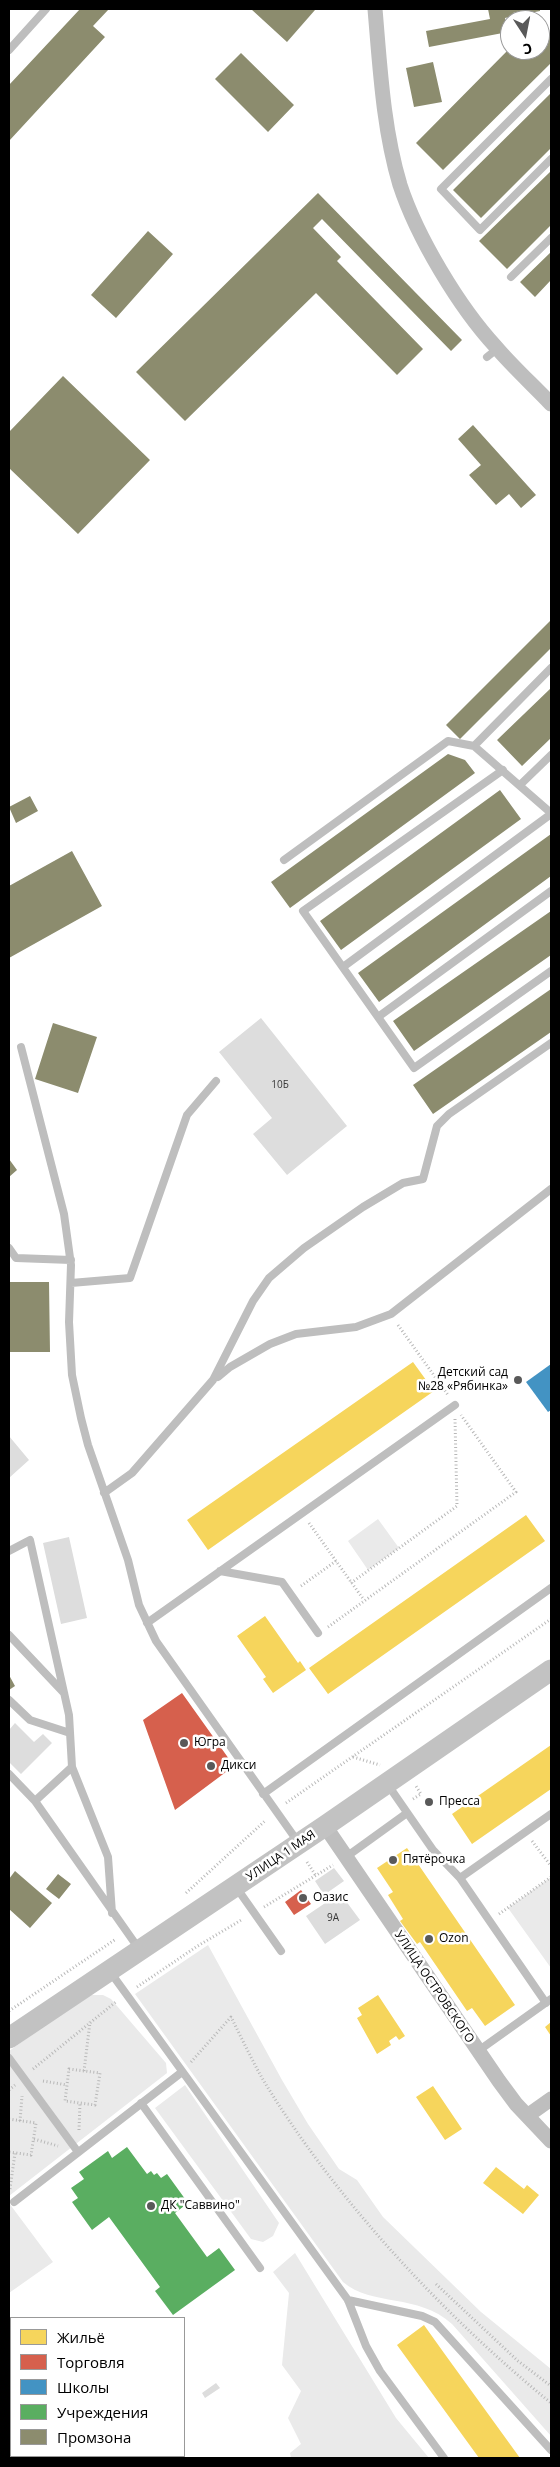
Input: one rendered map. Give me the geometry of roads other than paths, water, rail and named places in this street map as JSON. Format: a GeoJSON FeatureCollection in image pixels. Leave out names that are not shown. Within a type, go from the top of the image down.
{"type":"FeatureCollection","features":[{"type":"Feature","properties":{"kind":"street"},"geometry":{"type":"LineString","coordinates":[[376,9],[388,133],[405,198],[435,258],[492,353],[551,404]]}},
{"type":"Feature","properties":{"kind":"street","name":"УЛИЦА 1 МАЯ"},"geometry":{"type":"LineString","coordinates":[[10,2035],[299,1844],[551,1670]]}},
{"type":"Feature","properties":{"kind":"street","name":"УЛИЦА ОСТРОВСКОГО"},"geometry":{"type":"LineString","coordinates":[[325,1826],[478,2051],[527,2116],[551,2141]]}},
{"type":"Feature","properties":{"kind":"street"},"geometry":{"type":"LineString","coordinates":[[527,2116],[551,2099]]}},
{"type":"Feature","properties":{"kind":"lane"},"geometry":{"type":"LineString","coordinates":[[9,50],[46,9]]}},
{"type":"Feature","properties":{"kind":"lane"},"geometry":{"type":"LineString","coordinates":[[551,79],[441,189],[480,230],[551,159]]}},
{"type":"Feature","properties":{"kind":"lane"},"geometry":{"type":"LineString","coordinates":[[511,277],[551,238]]}},
{"type":"Feature","properties":{"kind":"lane"},"geometry":{"type":"LineString","coordinates":[[474,746],[551,668]]}},
{"type":"Feature","properties":{"kind":"lane"},"geometry":{"type":"LineString","coordinates":[[284,860],[448,741],[474,746],[551,813],[343,967]]}},
{"type":"Feature","properties":{"kind":"lane"},"geometry":{"type":"LineString","coordinates":[[520,785],[551,755]]}},
{"type":"Feature","properties":{"kind":"lane"},"geometry":{"type":"LineString","coordinates":[[503,770],[303,911],[414,1068],[551,971]]}},
{"type":"Feature","properties":{"kind":"lane"},"geometry":{"type":"LineString","coordinates":[[378,1017],[551,891]]}},
{"type":"Feature","properties":{"kind":"lane"},"geometry":{"type":"LineString","coordinates":[[213,1380],[253,1301],[270,1278],[304,1248],[370,1202],[403,1183],[423,1179],[437,1126],[449,1114],[551,1043]]}},
{"type":"Feature","properties":{"kind":"lane"},"geometry":{"type":"LineString","coordinates":[[21,1047],[64,1214],[71,1260],[69,1322],[72,1375],[88,1445],[147,1623],[156,1641],[299,1844]]}},
{"type":"Feature","properties":{"kind":"lane"},"geometry":{"type":"LineString","coordinates":[[71,1283],[130,1278],[187,1114],[216,1081]]}},
{"type":"Feature","properties":{"kind":"lane"},"geometry":{"type":"LineString","coordinates":[[104,1492],[132,1473],[213,1380],[230,1367],[278,1341],[316,1330],[356,1327],[391,1314],[551,1189]]}},
{"type":"Feature","properties":{"kind":"lane"},"geometry":{"type":"LineString","coordinates":[[9,1248],[16,1258],[71,1260]]}},
{"type":"Feature","properties":{"kind":"lane"},"geometry":{"type":"LineString","coordinates":[[147,1623],[455,1405]]}},
{"type":"Feature","properties":{"kind":"lane"},"geometry":{"type":"LineString","coordinates":[[9,1551],[30,1540],[64,1692],[70,1733],[72,1767],[108,1857],[112,1913]]}},
{"type":"Feature","properties":{"kind":"lane"},"geometry":{"type":"LineString","coordinates":[[220,1571],[282,1582],[318,1634]]}},
{"type":"Feature","properties":{"kind":"lane"},"geometry":{"type":"LineString","coordinates":[[263,1794],[551,1588]]}},
{"type":"Feature","properties":{"kind":"lane"},"geometry":{"type":"LineString","coordinates":[[9,1635],[64,1692]]}},
{"type":"Feature","properties":{"kind":"lane"},"geometry":{"type":"LineString","coordinates":[[9,1700],[30,1720],[70,1733]]}},
{"type":"Feature","properties":{"kind":"lane"},"geometry":{"type":"LineString","coordinates":[[35,1801],[72,1767]]}},
{"type":"Feature","properties":{"kind":"lane"},"geometry":{"type":"LineString","coordinates":[[9,1774],[35,1801],[112,1913],[140,1950]]}},
{"type":"Feature","properties":{"kind":"lane"},"geometry":{"type":"LineString","coordinates":[[387,1783],[433,1850],[460,1878],[549,2001],[478,2051]]}},
{"type":"Feature","properties":{"kind":"lane"},"geometry":{"type":"LineString","coordinates":[[346,1857],[407,1813]]}},
{"type":"Feature","properties":{"kind":"lane"},"geometry":{"type":"LineString","coordinates":[[460,1878],[551,1814]]}},
{"type":"Feature","properties":{"kind":"lane"},"geometry":{"type":"LineString","coordinates":[[236,1886],[281,1951]]}},
{"type":"Feature","properties":{"kind":"lane"},"geometry":{"type":"LineString","coordinates":[[109,1971],[348,2300],[366,2346],[380,2372],[444,2458]]}},
{"type":"Feature","properties":{"kind":"lane"},"geometry":{"type":"LineString","coordinates":[[9,2058],[78,2152]]}},
{"type":"Feature","properties":{"kind":"lane"},"geometry":{"type":"LineString","coordinates":[[14,2202],[182,2072]]}},
{"type":"Feature","properties":{"kind":"lane"},"geometry":{"type":"LineString","coordinates":[[141,2104],[260,2268]]}},
{"type":"Feature","properties":{"kind":"lane"},"geometry":{"type":"LineString","coordinates":[[348,2300],[422,2316],[435,2322],[551,2450]]}},
{"type":"Feature","properties":{"kind":"place","name":"Детский сад №28 «Рябинка»"},"geometry":{"type":"Point","coordinates":[518,1380]}},
{"type":"Feature","properties":{"kind":"place","name":"Югра"},"geometry":{"type":"Point","coordinates":[184,1743]}},
{"type":"Feature","properties":{"kind":"place","name":"Дикси"},"geometry":{"type":"Point","coordinates":[211,1766]}},
{"type":"Feature","properties":{"kind":"place","name":"Пресса"},"geometry":{"type":"Point","coordinates":[429,1802]}},
{"type":"Feature","properties":{"kind":"place","name":"Пятёрочка"},"geometry":{"type":"Point","coordinates":[393,1860]}},
{"type":"Feature","properties":{"kind":"place","name":"Оазис"},"geometry":{"type":"Point","coordinates":[303,1898]}},
{"type":"Feature","properties":{"kind":"place","name":"Ozon"},"geometry":{"type":"Point","coordinates":[429,1939]}},
{"type":"Feature","properties":{"kind":"place","name":"ДК \"Саввино\""},"geometry":{"type":"Point","coordinates":[151,2206]}}]}
